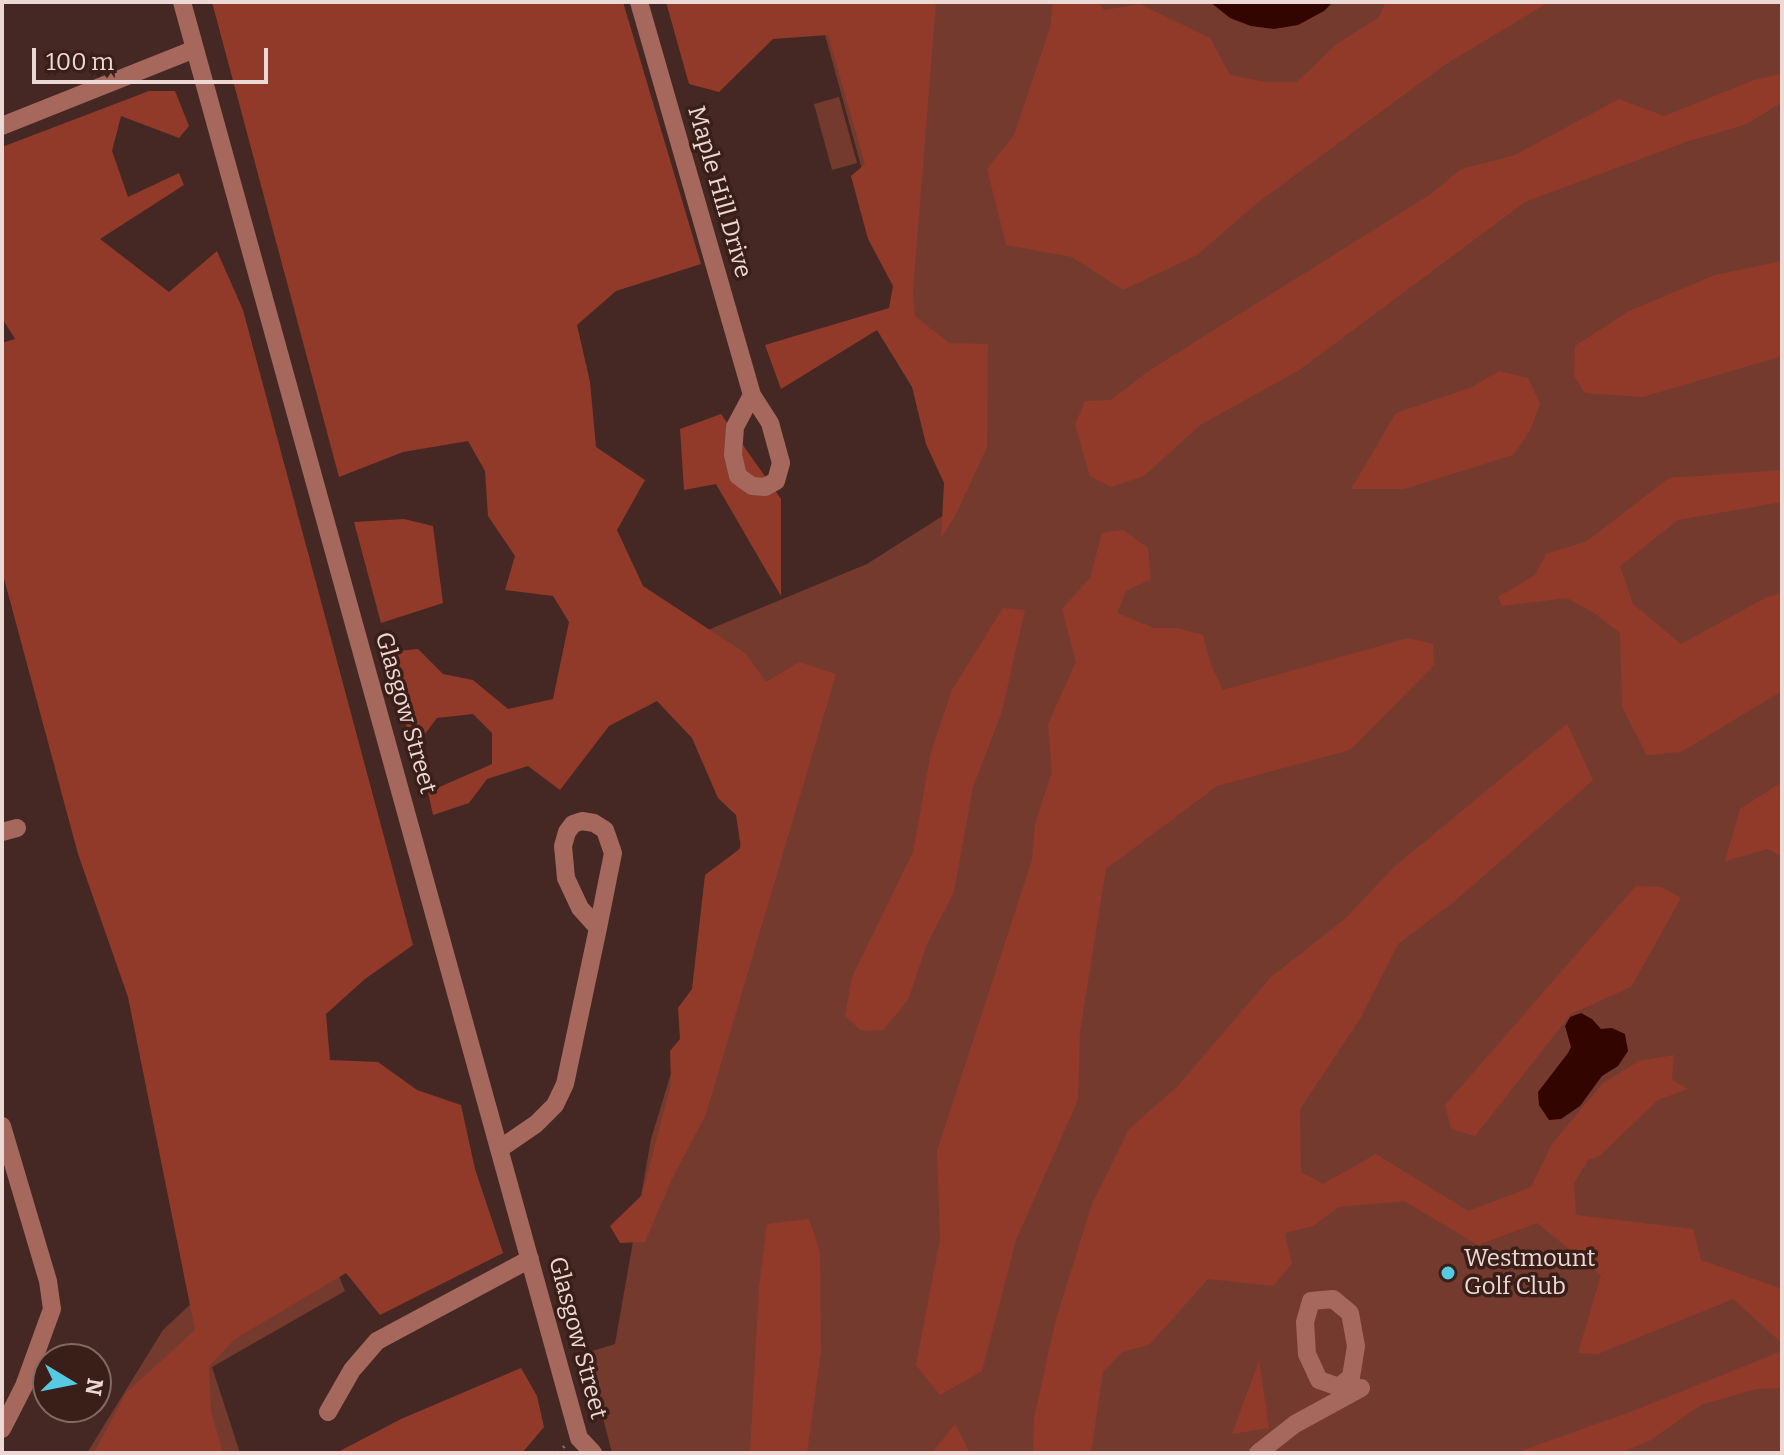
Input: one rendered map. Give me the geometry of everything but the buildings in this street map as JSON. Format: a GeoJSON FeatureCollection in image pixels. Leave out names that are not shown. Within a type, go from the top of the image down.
{"type":"FeatureCollection","features":[{"type":"Feature","properties":{"kind":"street","name":"Glasgow Street"},"geometry":{"type":"LineString","coordinates":[[182,2],[501,1148],[573,1446],[593,1453]]}},
{"type":"Feature","properties":{"kind":"street","name":"Maple Hill Drive"},"geometry":{"type":"LineString","coordinates":[[639,2],[752,395]]}},
{"type":"Feature","properties":{"kind":"street"},"geometry":{"type":"LineString","coordinates":[[2,126],[195,49]]}},
{"type":"Feature","properties":{"kind":"street"},"geometry":{"type":"LineString","coordinates":[[501,1148],[536,1124],[555,1105],[565,1084],[598,928],[613,853],[605,830],[594,823],[582,821],[573,824],[563,846],[566,878],[580,908],[598,928]]}},
{"type":"Feature","properties":{"kind":"street"},"geometry":{"type":"LineString","coordinates":[[2,1126],[48,1281],[52,1309],[24,1386],[2,1429]]}},
{"type":"Feature","properties":{"kind":"street"},"geometry":{"type":"LineString","coordinates":[[328,1412],[352,1370],[377,1341],[530,1259]]}},
{"type":"Feature","properties":{"kind":"street"},"geometry":{"type":"LineString","coordinates":[[1258,1453],[1340,1392],[1351,1377],[1356,1346],[1350,1313],[1333,1299],[1311,1301],[1305,1322],[1307,1354],[1319,1380],[1340,1392],[1361,1388]]}},
{"type":"Feature","properties":{"kind":"path"},"geometry":{"type":"LineString","coordinates":[[557,1453],[573,1446]]}},
{"type":"Feature","properties":{"kind":"shaded area"},"geometry":{"type":"Polygon","coordinates":[[[212,2],[623,2],[701,264],[616,291],[577,325],[590,382],[596,447],[645,480],[617,530],[643,586],[745,653],[766,682],[799,662],[836,674],[706,1114],[672,1179],[645,1242],[620,1243],[610,1226],[642,1195],[671,1084],[670,1051],[680,1039],[678,1008],[692,989],[705,875],[741,848],[736,815],[718,798],[692,738],[657,701],[609,726],[560,790],[528,766],[487,779],[469,803],[433,815],[428,792],[492,764],[492,733],[473,714],[437,718],[412,751],[389,652],[418,649],[443,674],[473,680],[508,709],[553,699],[569,622],[553,596],[505,590],[515,556],[488,516],[485,471],[468,441],[403,452],[339,477],[212,2]]]}},
{"type":"Feature","properties":{"kind":"shaded area"},"geometry":{"type":"Polygon","coordinates":[[[666,2],[936,2],[913,290],[915,316],[949,343],[988,344],[987,447],[956,514],[941,538],[944,483],[926,444],[912,387],[877,330],[781,389],[765,345],[889,308],[893,286],[868,239],[851,176],[865,164],[828,35],[773,39],[719,92],[689,84],[666,2]]]}},
{"type":"Feature","properties":{"kind":"shaded area"},"geometry":{"type":"Polygon","coordinates":[[[816,2],[1782,2],[1782,1453],[612,1453],[586,1353],[615,1344],[651,1139],[748,820],[657,651],[867,564],[955,508],[816,2]]]}},
{"type":"Feature","properties":{"kind":"shaded area"},"geometry":{"type":"Polygon","coordinates":[[[1053,2],[1097,2],[1104,10],[1140,4],[1210,38],[1230,75],[1265,82],[1297,82],[1338,43],[1378,18],[1386,2],[1549,2],[1443,66],[1257,203],[1197,255],[1123,290],[1072,257],[1006,245],[987,169],[1014,135],[1050,28],[1053,2]]]}},
{"type":"Feature","properties":{"kind":"shaded area"},"geometry":{"type":"Polygon","coordinates":[[[1210,2],[1333,2],[1324,11],[1298,25],[1274,29],[1251,26],[1230,18],[1210,2]]]}},
{"type":"Feature","properties":{"kind":"shaded area"},"geometry":{"type":"Polygon","coordinates":[[[1782,74],[1782,102],[1747,124],[1686,142],[1525,202],[1298,371],[1200,425],[1144,476],[1111,487],[1090,476],[1075,425],[1085,401],[1111,400],[1147,372],[1431,194],[1461,169],[1515,155],[1619,99],[1664,116],[1754,80],[1782,74]]]}},
{"type":"Feature","properties":{"kind":"shaded area"},"geometry":{"type":"Polygon","coordinates":[[[149,91],[175,91],[189,126],[179,138],[121,116],[112,151],[128,197],[179,173],[184,185],[100,239],[169,292],[217,251],[243,310],[413,945],[365,979],[326,1014],[330,1060],[378,1062],[417,1090],[461,1105],[475,1169],[503,1253],[380,1315],[346,1273],[235,1339],[209,1366],[211,1411],[223,1453],[94,1453],[126,1393],[195,1330],[128,997],[78,854],[2,571],[2,343],[15,339],[2,318],[2,147],[149,91]]]}},
{"type":"Feature","properties":{"kind":"shaded area"},"geometry":{"type":"Polygon","coordinates":[[[839,97],[857,163],[832,170],[814,104],[839,97]]]}},
{"type":"Feature","properties":{"kind":"shaded area"},"geometry":{"type":"Polygon","coordinates":[[[1782,261],[1782,356],[1643,397],[1585,393],[1574,376],[1575,346],[1629,311],[1715,275],[1782,261]]]}},
{"type":"Feature","properties":{"kind":"shaded area"},"geometry":{"type":"Polygon","coordinates":[[[1499,371],[1528,378],[1540,404],[1530,431],[1513,455],[1404,489],[1351,489],[1396,413],[1472,387],[1499,371]]]}},
{"type":"Feature","properties":{"kind":"shaded area"},"geometry":{"type":"Polygon","coordinates":[[[721,414],[781,499],[781,596],[716,484],[684,490],[680,429],[721,414]]]}},
{"type":"Feature","properties":{"kind":"shaded area"},"geometry":{"type":"Polygon","coordinates":[[[1782,470],[1782,502],[1678,520],[1620,566],[1633,604],[1681,644],[1767,597],[1782,593],[1782,691],[1681,752],[1647,755],[1622,707],[1620,633],[1567,598],[1502,606],[1498,597],[1535,575],[1546,554],[1587,541],[1669,478],[1782,470]]]}},
{"type":"Feature","properties":{"kind":"shaded area"},"geometry":{"type":"Polygon","coordinates":[[[404,519],[433,526],[443,603],[381,623],[354,522],[404,519]]]}},
{"type":"Feature","properties":{"kind":"shaded area"},"geometry":{"type":"Polygon","coordinates":[[[1123,530],[1148,548],[1151,579],[1126,591],[1117,613],[1154,628],[1177,628],[1203,635],[1211,665],[1223,690],[1408,638],[1433,644],[1434,665],[1350,750],[1217,786],[1106,869],[1080,1031],[1078,1100],[1016,1240],[982,1371],[940,1395],[916,1365],[940,1239],[937,1151],[1032,860],[1035,824],[1052,772],[1048,724],[1076,662],[1062,609],[1090,578],[1102,533],[1123,530]]]}},
{"type":"Feature","properties":{"kind":"shaded area"},"geometry":{"type":"Polygon","coordinates":[[[1003,608],[1025,610],[1002,711],[973,787],[954,892],[927,944],[908,1000],[883,1030],[862,1031],[845,1016],[852,977],[913,852],[931,752],[952,690],[1003,608]]]}},
{"type":"Feature","properties":{"kind":"shaded area"},"geometry":{"type":"Polygon","coordinates":[[[1567,724],[1593,780],[1456,900],[1398,944],[1361,1017],[1300,1109],[1301,1172],[1323,1184],[1376,1154],[1468,1211],[1531,1187],[1552,1144],[1603,1083],[1639,1061],[1674,1055],[1672,1080],[1688,1089],[1658,1100],[1599,1156],[1588,1160],[1574,1183],[1576,1215],[1693,1229],[1701,1260],[1782,1289],[1782,1343],[1733,1299],[1598,1354],[1578,1353],[1601,1275],[1537,1223],[1478,1245],[1404,1201],[1339,1207],[1313,1226],[1285,1233],[1292,1264],[1273,1286],[1208,1279],[1149,1345],[1122,1352],[1103,1372],[1091,1453],[1033,1453],[1034,1418],[1056,1319],[1092,1204],[1129,1129],[1177,1087],[1271,977],[1346,918],[1393,868],[1567,724]]]}},
{"type":"Feature","properties":{"kind":"shaded area"},"geometry":{"type":"Polygon","coordinates":[[[1782,782],[1782,857],[1768,849],[1725,861],[1740,809],[1782,782]]]}},
{"type":"Feature","properties":{"kind":"shaded area"},"geometry":{"type":"Polygon","coordinates":[[[1636,886],[1661,887],[1681,898],[1631,987],[1571,1014],[1475,1136],[1451,1129],[1445,1105],[1636,886]]]}},
{"type":"Feature","properties":{"kind":"shaded area"},"geometry":{"type":"Polygon","coordinates":[[[1581,1013],[1601,1029],[1612,1028],[1625,1034],[1628,1051],[1618,1066],[1602,1076],[1580,1106],[1561,1119],[1549,1120],[1539,1105],[1538,1092],[1571,1047],[1565,1026],[1570,1017],[1581,1013]]]}},
{"type":"Feature","properties":{"kind":"shaded area"},"geometry":{"type":"Polygon","coordinates":[[[809,1219],[820,1252],[821,1351],[807,1453],[750,1453],[759,1287],[767,1224],[809,1219]]]}},
{"type":"Feature","properties":{"kind":"shaded area"},"geometry":{"type":"Polygon","coordinates":[[[320,1230],[345,1291],[212,1367],[240,1453],[87,1453],[106,1423],[112,1423],[112,1413],[163,1330],[225,1272],[320,1230]]]}},
{"type":"Feature","properties":{"kind":"shaded area"},"geometry":{"type":"Polygon","coordinates":[[[1782,1351],[1782,1388],[1756,1389],[1701,1405],[1649,1441],[1620,1453],[1515,1453],[1630,1412],[1782,1351]]]}},
{"type":"Feature","properties":{"kind":"shaded area"},"geometry":{"type":"Polygon","coordinates":[[[1259,1361],[1269,1428],[1232,1434],[1259,1361]]]}},
{"type":"Feature","properties":{"kind":"shaded area"},"geometry":{"type":"Polygon","coordinates":[[[521,1368],[537,1396],[544,1427],[522,1453],[336,1453],[401,1419],[521,1368]]]}},
{"type":"Feature","properties":{"kind":"shaded area"},"geometry":{"type":"Polygon","coordinates":[[[955,1424],[970,1453],[932,1453],[955,1424]]]}},
{"type":"Feature","properties":{"kind":"place","name":"Westmount Golf Club"},"geometry":{"type":"Point","coordinates":[1448,1273]}}]}
